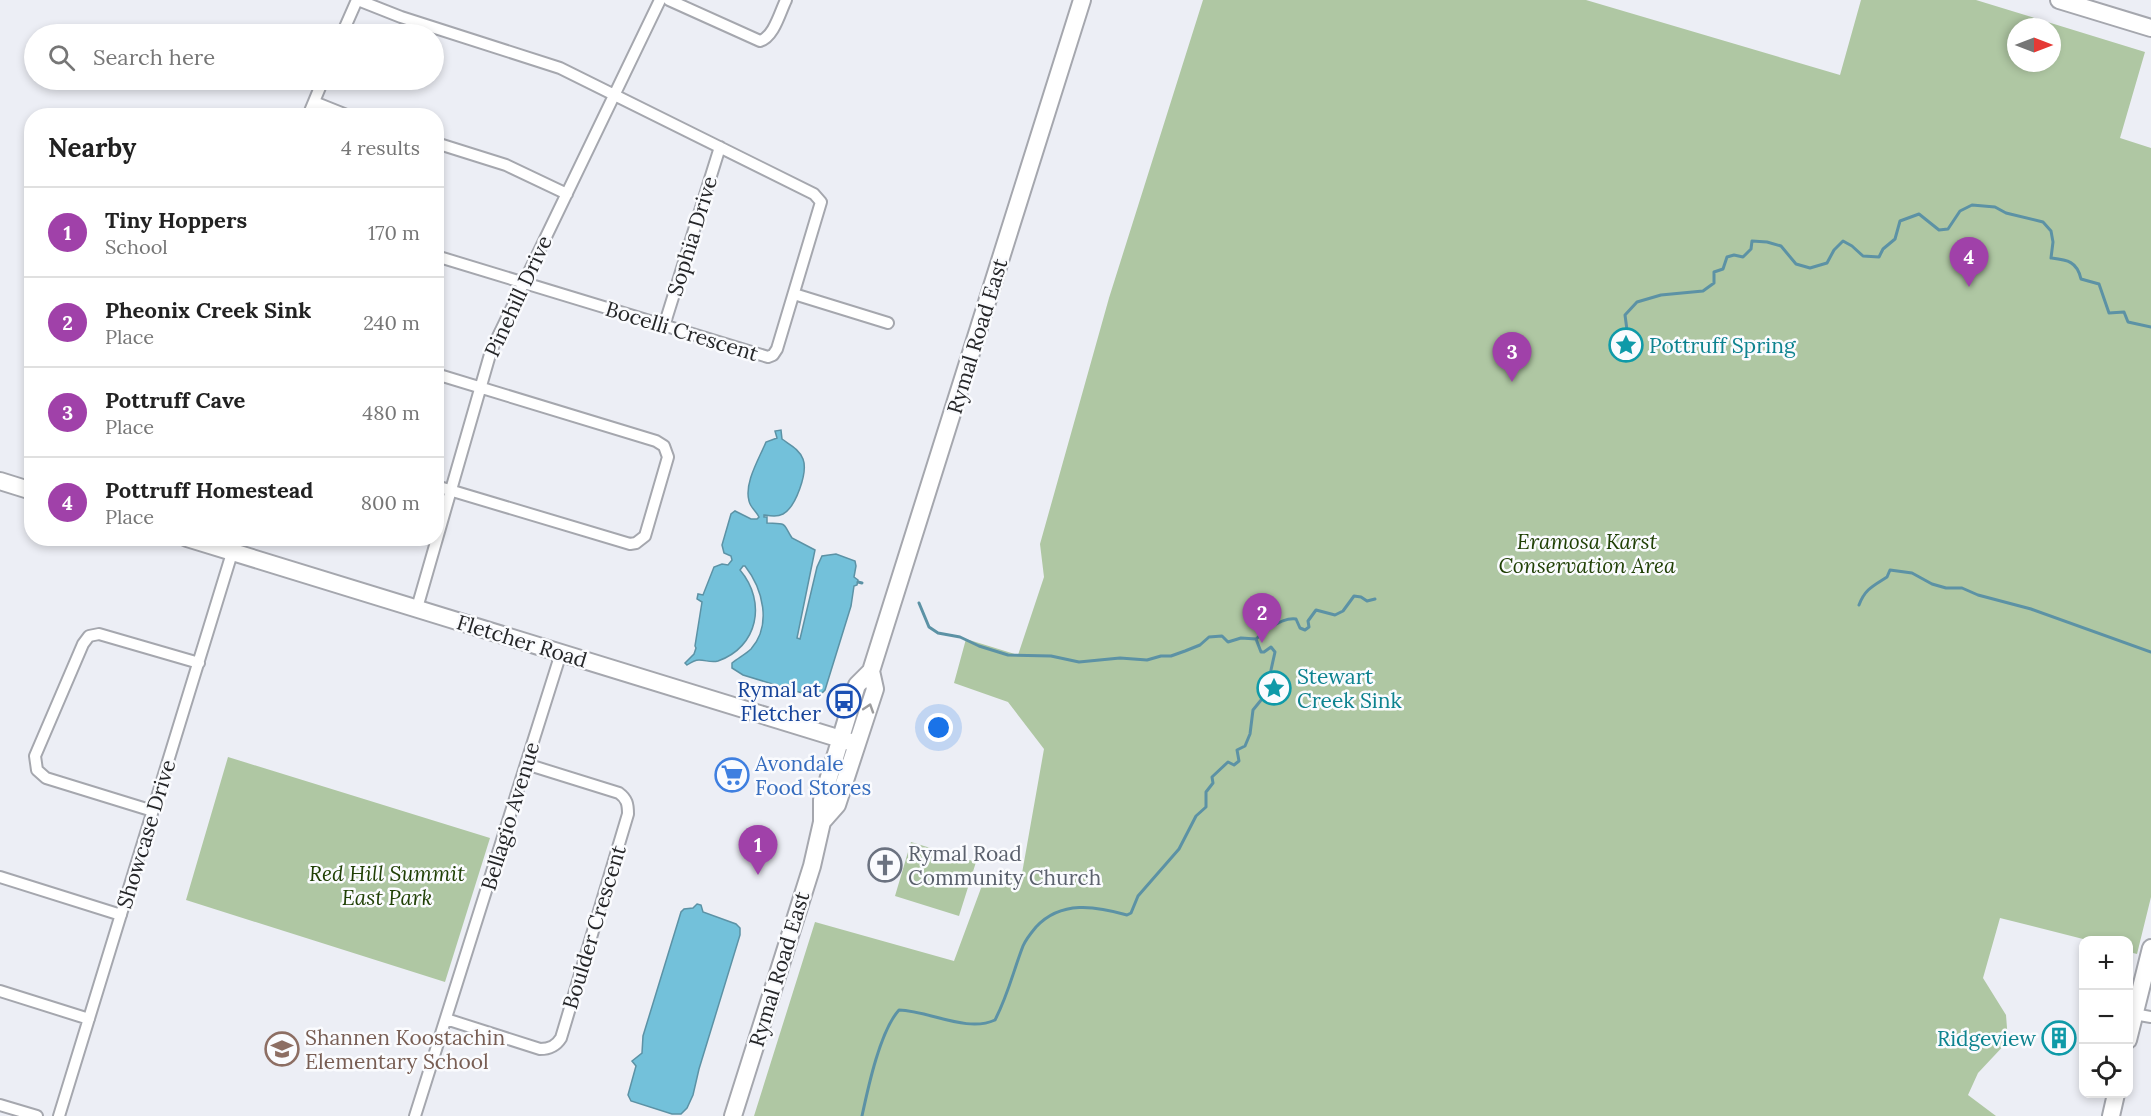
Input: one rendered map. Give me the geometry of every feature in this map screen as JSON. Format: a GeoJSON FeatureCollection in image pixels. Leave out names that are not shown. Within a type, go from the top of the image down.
{"type":"FeatureCollection","features":[{"type":"Feature","properties":{"kind":"main road","name":"Rymal Road East"},"geometry":{"type":"LineString","coordinates":[[733,1116],[812,866],[822,822],[822,800],[840,739],[857,685],[871,671],[1082,0]]}},
{"type":"Feature","properties":{"kind":"main road"},"geometry":{"type":"LineString","coordinates":[[2059,0],[2151,28]]}},
{"type":"Feature","properties":{"kind":"main road"},"geometry":{"type":"LineString","coordinates":[[0,481],[24,488]]}},
{"type":"Feature","properties":{"kind":"main road","name":"Fletcher Road"},"geometry":{"type":"LineString","coordinates":[[211,546],[857,744]]}},
{"type":"Feature","properties":{"kind":"main road","name":"Rymal Road East"},"geometry":{"type":"LineString","coordinates":[[822,822],[837,805],[875,689],[871,671]]}},
{"type":"Feature","properties":{"kind":"main road"},"geometry":{"type":"LineString","coordinates":[[2133,1032],[2143,1015],[2151,948]]}},
{"type":"Feature","properties":{"kind":"main road"},"geometry":{"type":"LineString","coordinates":[[2111,1116],[2115,1098]]}},
{"type":"Feature","properties":{"kind":"street"},"geometry":{"type":"LineString","coordinates":[[346,24],[357,0]]}},
{"type":"Feature","properties":{"kind":"street","name":"Bocelli Crescent"},"geometry":{"type":"LineString","coordinates":[[357,0],[423,24]]}},
{"type":"Feature","properties":{"kind":"street","name":"Pinehill Drive"},"geometry":{"type":"LineString","coordinates":[[444,514],[480,386],[499,332],[660,0]]}},
{"type":"Feature","properties":{"kind":"street"},"geometry":{"type":"LineString","coordinates":[[669,0],[760,41],[770,34],[786,0]]}},
{"type":"Feature","properties":{"kind":"street","name":"Bocelli Crescent"},"geometry":{"type":"LineString","coordinates":[[444,31],[550,64],[820,199],[820,208],[777,349],[773,355],[768,357],[444,258]]}},
{"type":"Feature","properties":{"kind":"street"},"geometry":{"type":"LineString","coordinates":[[311,108],[319,90]]}},
{"type":"Feature","properties":{"kind":"street"},"geometry":{"type":"LineString","coordinates":[[314,102],[329,108]]}},
{"type":"Feature","properties":{"kind":"street"},"geometry":{"type":"LineString","coordinates":[[444,145],[513,167],[567,194]]}},
{"type":"Feature","properties":{"kind":"street","name":"Sophia Drive"},"geometry":{"type":"LineString","coordinates":[[663,326],[720,147]]}},
{"type":"Feature","properties":{"kind":"street"},"geometry":{"type":"LineString","coordinates":[[794,294],[888,323]]}},
{"type":"Feature","properties":{"kind":"street"},"geometry":{"type":"LineString","coordinates":[[444,376],[656,441],[664,446],[668,457],[645,536],[636,543],[630,544],[444,488]]}},
{"type":"Feature","properties":{"kind":"street","name":"Pinehill Drive"},"geometry":{"type":"LineString","coordinates":[[417,608],[435,546]]}},
{"type":"Feature","properties":{"kind":"street","name":"Showcase Drive"},"geometry":{"type":"LineString","coordinates":[[59,1116],[232,553]]}},
{"type":"Feature","properties":{"kind":"street"},"geometry":{"type":"LineString","coordinates":[[153,811],[46,778],[37,770],[35,756],[83,644],[89,636],[99,634],[199,663]]}},
{"type":"Feature","properties":{"kind":"street","name":"Bellagio Avenue"},"geometry":{"type":"LineString","coordinates":[[416,1116],[561,653]]}},
{"type":"Feature","properties":{"kind":"street","name":"Boulder Crescent"},"geometry":{"type":"LineString","coordinates":[[446,1020],[540,1049],[556,1045],[561,1038],[628,814],[628,806],[626,798],[619,793],[526,764]]}},
{"type":"Feature","properties":{"kind":"street"},"geometry":{"type":"LineString","coordinates":[[0,877],[121,915]]}},
{"type":"Feature","properties":{"kind":"street"},"geometry":{"type":"LineString","coordinates":[[0,991],[89,1019]]}},
{"type":"Feature","properties":{"kind":"street"},"geometry":{"type":"LineString","coordinates":[[0,1105],[37,1116]]}},
{"type":"Feature","properties":{"kind":"green space","name":"Eramosa Karst Conservation Area"},"geometry":{"type":"Polygon","coordinates":[[[1203,0],[1586,0],[1840,75],[1861,0],[1976,0],[2034,18],[2007,18],[2007,72],[2061,72],[2061,26],[2145,52],[2120,138],[2151,148],[2151,897],[2137,954],[2133,953],[2133,936],[2079,936],[2079,938],[2000,918],[1983,978],[2006,1015],[2008,1041],[1978,1073],[1968,1095],[1996,1116],[754,1116],[815,922],[954,961],[987,872],[1021,879],[1044,749],[1008,702],[954,683],[966,639],[1018,655],[1044,577],[1040,544],[1109,298],[1203,0]]]}},
{"type":"Feature","properties":{"kind":"green space","name":"Red Hill Summit East Park"},"geometry":{"type":"Polygon","coordinates":[[[228,757],[490,838],[445,982],[186,900],[228,757]]]}},
{"type":"Feature","properties":{"kind":"green space"},"geometry":{"type":"Polygon","coordinates":[[[911,842],[976,862],[959,916],[895,896],[911,842]]]}},
{"type":"Feature","properties":{"kind":"water"},"geometry":{"type":"Polygon","coordinates":[[[781,430],[782,439],[797,450],[803,459],[804,472],[796,497],[788,510],[781,515],[764,515],[764,517],[767,517],[767,523],[784,525],[792,538],[815,550],[797,638],[800,639],[817,567],[822,556],[836,554],[855,561],[854,577],[858,580],[857,585],[854,586],[851,606],[825,690],[819,696],[812,696],[743,675],[732,668],[732,663],[751,649],[758,639],[763,618],[760,596],[745,566],[740,570],[754,596],[755,609],[750,634],[732,654],[718,661],[699,660],[687,665],[685,663],[694,654],[696,648],[702,602],[697,599],[698,594],[703,595],[714,567],[722,564],[728,565],[732,560],[731,556],[724,553],[722,545],[731,514],[735,511],[751,519],[759,517],[749,501],[750,479],[766,442],[777,438],[775,431],[781,430]]]}},
{"type":"Feature","properties":{"kind":"water"},"geometry":{"type":"Polygon","coordinates":[[[697,904],[701,905],[703,912],[736,924],[740,928],[740,935],[693,1095],[687,1108],[681,1114],[672,1114],[631,1101],[628,1095],[636,1066],[632,1061],[642,1053],[643,1036],[681,912],[697,904]]]}},
{"type":"Feature","properties":{"kind":"waterway"},"geometry":{"type":"LineString","coordinates":[[1627,330],[1625,315],[1637,302],[1661,295],[1703,291],[1714,283],[1714,272],[1723,269],[1727,257],[1734,255],[1743,257],[1751,249],[1752,241],[1781,246],[1796,264],[1810,268],[1827,263],[1834,250],[1843,241],[1863,256],[1879,257],[1883,249],[1895,239],[1900,221],[1919,214],[1939,230],[1948,229],[1960,211],[1972,205],[1995,207],[2006,213],[2043,222],[2051,231],[2053,242],[2051,258],[2070,262],[2077,268],[2081,279],[2099,284],[2109,313],[2124,312],[2128,322],[2151,327]]}},
{"type":"Feature","properties":{"kind":"waterway"},"geometry":{"type":"LineString","coordinates":[[1859,605],[1867,591],[1887,577],[1890,570],[1912,573],[1932,584],[1946,588],[1962,588],[1978,595],[2031,609],[2151,652]]}},
{"type":"Feature","properties":{"kind":"waterway"},"geometry":{"type":"LineString","coordinates":[[858,582],[862,583]]}},
{"type":"Feature","properties":{"kind":"waterway"},"geometry":{"type":"LineString","coordinates":[[919,603],[929,627],[938,633],[960,637],[1008,655],[1051,656],[1079,662],[1120,658],[1147,660],[1171,656],[1200,645],[1209,637],[1222,636],[1228,642],[1241,638],[1256,639],[1274,625],[1291,619],[1296,619],[1300,628],[1305,630],[1309,627],[1308,621],[1316,610],[1335,615],[1343,611],[1354,596],[1367,601],[1375,599]]}},
{"type":"Feature","properties":{"kind":"waterway"},"geometry":{"type":"LineString","coordinates":[[862,1116],[881,1045],[892,1019],[899,1010],[960,1023],[973,1024],[995,1020],[1024,943],[1046,918],[1056,912],[1079,908],[1103,909],[1127,915],[1131,913],[1138,896],[1179,849],[1196,816],[1206,807],[1206,792],[1213,783],[1212,777],[1228,762],[1234,765],[1239,761],[1237,750],[1245,746],[1250,734],[1253,710],[1270,689],[1269,679],[1275,652],[1271,647],[1261,652],[1256,639]]}},
{"type":"Feature","properties":{"kind":"place","name":"Pottruff Homestead"},"geometry":{"type":"Point","coordinates":[1969,287]}},
{"type":"Feature","properties":{"kind":"place","name":"Pottruff Spring"},"geometry":{"type":"Point","coordinates":[1626,345]}},
{"type":"Feature","properties":{"kind":"place","name":"Pottruff Cave"},"geometry":{"type":"Point","coordinates":[1512,382]}},
{"type":"Feature","properties":{"kind":"place","name":"Pheonix Creek Sink"},"geometry":{"type":"Point","coordinates":[1262,643]}},
{"type":"Feature","properties":{"kind":"place","name":"Stewart Creek Sink"},"geometry":{"type":"Point","coordinates":[1274,688]}},
{"type":"Feature","properties":{"kind":"place","name":"Rymal at Fletcher"},"geometry":{"type":"Point","coordinates":[844,701]}},
{"type":"Feature","properties":{"kind":"place","name":"Avondale Food Stores"},"geometry":{"type":"Point","coordinates":[732,775]}},
{"type":"Feature","properties":{"kind":"place","name":"Rymal Road Community Church"},"geometry":{"type":"Point","coordinates":[885,865]}},
{"type":"Feature","properties":{"kind":"place","name":"Tiny Hoppers"},"geometry":{"type":"Point","coordinates":[758,875]}},
{"type":"Feature","properties":{"kind":"place","name":"Ridgeview"},"geometry":{"type":"Point","coordinates":[2059,1038]}},
{"type":"Feature","properties":{"kind":"place","name":"Shannen Koostachin Elementary School"},"geometry":{"type":"Point","coordinates":[282,1049]}}]}
